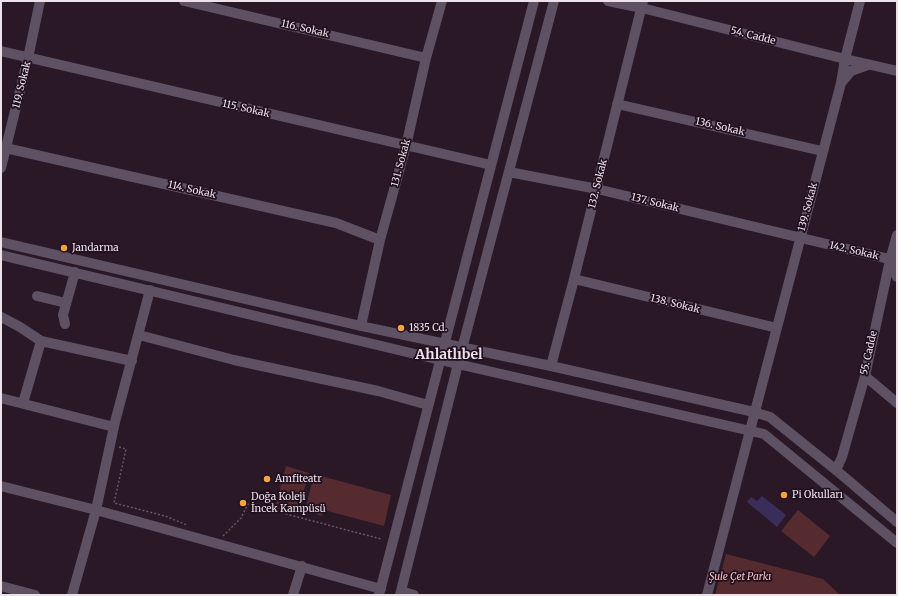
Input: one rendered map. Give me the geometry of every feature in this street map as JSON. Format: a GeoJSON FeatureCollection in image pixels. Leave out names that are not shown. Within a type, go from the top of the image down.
{"type":"FeatureCollection","features":[{"type":"Feature","properties":{"kind":"street","name":"119. Sokak"},"geometry":{"type":"LineString","coordinates":[[1,168],[4,147],[28,58],[40,1]]}},
{"type":"Feature","properties":{"kind":"street","name":"116. Sokak"},"geometry":{"type":"LineString","coordinates":[[184,1],[426,58]]}},
{"type":"Feature","properties":{"kind":"street","name":"131. Sokak"},"geometry":{"type":"LineString","coordinates":[[361,326],[380,240],[406,146],[426,58],[442,1]]}},
{"type":"Feature","properties":{"kind":"street"},"geometry":{"type":"LineString","coordinates":[[1,486],[96,510],[302,566],[380,592],[534,1]]}},
{"type":"Feature","properties":{"kind":"street"},"geometry":{"type":"LineString","coordinates":[[414,595],[400,593],[458,364],[554,1]]}},
{"type":"Feature","properties":{"kind":"street","name":"54. Cadde"},"geometry":{"type":"LineString","coordinates":[[608,1],[642,4],[845,59],[897,71]]}},
{"type":"Feature","properties":{"kind":"street","name":"139. Sokak"},"geometry":{"type":"LineString","coordinates":[[707,595],[841,83],[845,59],[860,1]]}},
{"type":"Feature","properties":{"kind":"street","name":"132. Sokak"},"geometry":{"type":"LineString","coordinates":[[551,366],[597,190],[642,4]]}},
{"type":"Feature","properties":{"kind":"street","name":"115. Sokak"},"geometry":{"type":"LineString","coordinates":[[1,52],[491,165]]}},
{"type":"Feature","properties":{"kind":"street"},"geometry":{"type":"LineString","coordinates":[[841,83],[851,71],[868,65]]}},
{"type":"Feature","properties":{"kind":"street","name":"136. Sokak"},"geometry":{"type":"LineString","coordinates":[[617,104],[822,151]]}},
{"type":"Feature","properties":{"kind":"street","name":"114. Sokak"},"geometry":{"type":"LineString","coordinates":[[4,147],[336,223],[380,240]]}},
{"type":"Feature","properties":{"kind":"street","name":"137. Sokak"},"geometry":{"type":"LineString","coordinates":[[509,172],[597,190],[800,238]]}},
{"type":"Feature","properties":{"kind":"street","name":"55. Cadde"},"geometry":{"type":"LineString","coordinates":[[836,470],[842,457],[865,376],[894,261],[897,235]]}},
{"type":"Feature","properties":{"kind":"street","name":"142. Sokak"},"geometry":{"type":"LineString","coordinates":[[800,238],[894,261],[897,277]]}},
{"type":"Feature","properties":{"kind":"street"},"geometry":{"type":"LineString","coordinates":[[1,242],[361,326],[551,366],[754,412],[770,417],[836,470],[897,522]]}},
{"type":"Feature","properties":{"kind":"street"},"geometry":{"type":"LineString","coordinates":[[1,255],[440,360],[764,434],[897,543]]}},
{"type":"Feature","properties":{"kind":"street"},"geometry":{"type":"LineString","coordinates":[[65,324],[63,315],[75,272]]}},
{"type":"Feature","properties":{"kind":"street","name":"138. Sokak"},"geometry":{"type":"LineString","coordinates":[[574,279],[777,328]]}},
{"type":"Feature","properties":{"kind":"street"},"geometry":{"type":"LineString","coordinates":[[72,595],[96,510],[114,427],[150,290]]}},
{"type":"Feature","properties":{"kind":"street"},"geometry":{"type":"LineString","coordinates":[[37,296],[66,303]]}},
{"type":"Feature","properties":{"kind":"street"},"geometry":{"type":"LineString","coordinates":[[1,317],[20,327],[41,341],[132,361]]}},
{"type":"Feature","properties":{"kind":"street"},"geometry":{"type":"LineString","coordinates":[[139,335],[234,360],[378,391],[428,406]]}},
{"type":"Feature","properties":{"kind":"street"},"geometry":{"type":"LineString","coordinates":[[23,403],[41,341]]}},
{"type":"Feature","properties":{"kind":"street"},"geometry":{"type":"LineString","coordinates":[[865,376],[897,403]]}},
{"type":"Feature","properties":{"kind":"street"},"geometry":{"type":"LineString","coordinates":[[1,398],[114,427]]}},
{"type":"Feature","properties":{"kind":"street"},"geometry":{"type":"LineString","coordinates":[[293,595],[302,566]]}},
{"type":"Feature","properties":{"kind":"street"},"geometry":{"type":"LineString","coordinates":[[1,586],[35,595]]}},
{"type":"Feature","properties":{"kind":"path"},"geometry":{"type":"LineString","coordinates":[[110,444],[126,449],[114,503],[165,516],[187,525]]}},
{"type":"Feature","properties":{"kind":"path"},"geometry":{"type":"LineString","coordinates":[[222,536],[241,518],[248,504],[381,539]]}},
{"type":"Feature","properties":{"kind":"green space"},"geometry":{"type":"Polygon","coordinates":[[[286,466],[309,473],[297,514],[275,508],[286,466]]]}},
{"type":"Feature","properties":{"kind":"green space"},"geometry":{"type":"Polygon","coordinates":[[[314,474],[391,495],[384,526],[324,510],[322,516],[305,511],[314,474]]]}},
{"type":"Feature","properties":{"kind":"green space"},"geometry":{"type":"Polygon","coordinates":[[[798,510],[830,536],[814,557],[781,531],[798,510]]]}},
{"type":"Feature","properties":{"kind":"green space","name":"Şule Çet Parkı"},"geometry":{"type":"Polygon","coordinates":[[[726,554],[823,579],[840,595],[715,595],[726,554]]]}},
{"type":"Feature","properties":{"kind":"shaded area"},"geometry":{"type":"Polygon","coordinates":[[[762,496],[786,515],[777,527],[747,502],[751,497],[757,501],[762,496]]]}},
{"type":"Feature","properties":{"kind":"place","name":"Jandarma"},"geometry":{"type":"Point","coordinates":[64,248]}},
{"type":"Feature","properties":{"kind":"place","name":"1835 Cd."},"geometry":{"type":"Point","coordinates":[401,328]}},
{"type":"Feature","properties":{"kind":"place","name":"Amfiteatr"},"geometry":{"type":"Point","coordinates":[267,479]}},
{"type":"Feature","properties":{"kind":"place","name":"Pi Okulları"},"geometry":{"type":"Point","coordinates":[784,495]}},
{"type":"Feature","properties":{"kind":"place","name":"Doğa Koleji İncek Kampüsü"},"geometry":{"type":"Point","coordinates":[243,503]}},
{"type":"Feature","properties":{"kind":"district","name":"Ahlatlıbel"},"geometry":{"type":"Point","coordinates":[449,355]}}]}
